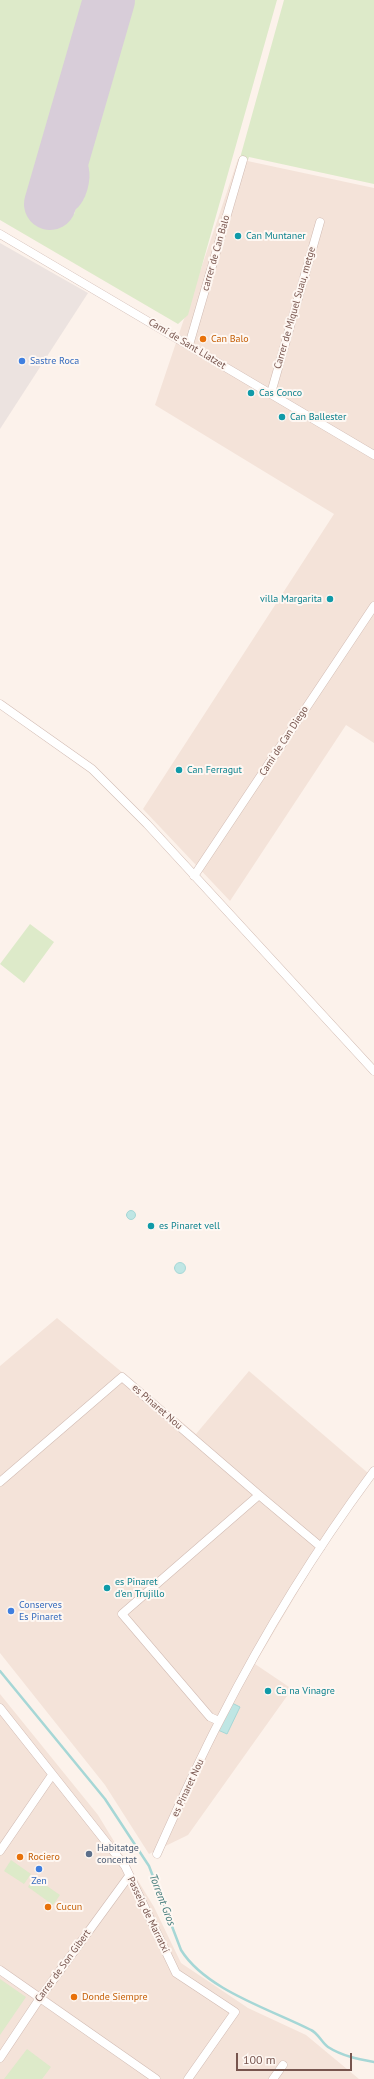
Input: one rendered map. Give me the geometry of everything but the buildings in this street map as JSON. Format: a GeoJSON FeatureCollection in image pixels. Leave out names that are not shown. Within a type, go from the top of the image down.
{"type":"FeatureCollection","features":[{"type":"Feature","properties":{"kind":"street","name":"carrer de Can Balo"},"geometry":{"type":"LineString","coordinates":[[189,345],[243,160]]}},
{"type":"Feature","properties":{"kind":"street","name":"Carrer de Miquel Suau, metge"},"geometry":{"type":"LineString","coordinates":[[271,394],[320,222]]}},
{"type":"Feature","properties":{"kind":"street","name":"Camí de Sant Llatzet"},"geometry":{"type":"LineString","coordinates":[[0,234],[374,455]]}},
{"type":"Feature","properties":{"kind":"street","name":"Camí de Can Diego"},"geometry":{"type":"LineString","coordinates":[[194,876],[374,606]]}},
{"type":"Feature","properties":{"kind":"street"},"geometry":{"type":"LineString","coordinates":[[0,704],[92,769],[147,824],[374,1071]]}},
{"type":"Feature","properties":{"kind":"street","name":"es Pinaret Nou"},"geometry":{"type":"LineString","coordinates":[[0,1482],[122,1377],[321,1548]]}},
{"type":"Feature","properties":{"kind":"street","name":"es Pinaret Nou"},"geometry":{"type":"LineString","coordinates":[[157,1854],[219,1721],[252,1660],[321,1548],[374,1471]]}},
{"type":"Feature","properties":{"kind":"street"},"geometry":{"type":"LineString","coordinates":[[219,1721],[210,1716],[122,1614],[259,1495]]}},
{"type":"Feature","properties":{"kind":"street","name":"Passeig de Marratxí"},"geometry":{"type":"LineString","coordinates":[[0,1708],[125,1866],[176,1972],[235,2012],[188,2079]]}},
{"type":"Feature","properties":{"kind":"street"},"geometry":{"type":"LineString","coordinates":[[0,1851],[52,1775]]}},
{"type":"Feature","properties":{"kind":"street","name":"Carrer de Son Gibert"},"geometry":{"type":"LineString","coordinates":[[0,2058],[40,1998],[129,1876]]}},
{"type":"Feature","properties":{"kind":"street"},"geometry":{"type":"LineString","coordinates":[[0,1970],[156,2079]]}},
{"type":"Feature","properties":{"kind":"street"},"geometry":{"type":"LineString","coordinates":[[273,2079],[283,2064]]}},
{"type":"Feature","properties":{"kind":"shaded area"},"geometry":{"type":"Polygon","coordinates":[[[238,159],[374,188],[374,743],[346,725],[230,901],[143,809],[334,514],[155,405],[238,159]]]}},
{"type":"Feature","properties":{"kind":"shaded area","name":"Sastre Roca"},"geometry":{"type":"Polygon","coordinates":[[[0,243],[88,293],[0,429],[0,243]]]}},
{"type":"Feature","properties":{"kind":"shaded area"},"geometry":{"type":"Polygon","coordinates":[[[57,1318],[196,1434],[249,1371],[368,1473],[255,1664],[292,1689],[188,1835],[149,1854],[105,1785],[0,1653],[0,1366],[57,1318]]]}},
{"type":"Feature","properties":{"kind":"shaded area"},"geometry":{"type":"Polygon","coordinates":[[[0,1694],[98,1815],[154,1907],[181,1963],[248,2008],[306,2035],[359,2079],[0,2079],[0,1694]]]}},
{"type":"Feature","properties":{"kind":"green space"},"geometry":{"type":"Polygon","coordinates":[[[0,0],[96,0],[38,203],[74,214],[85,176],[78,151],[123,0],[277,0],[188,315],[178,324],[0,220],[0,0]]]}},
{"type":"Feature","properties":{"kind":"green space"},"geometry":{"type":"Polygon","coordinates":[[[284,0],[374,0],[374,184],[249,157],[248,160],[240,158],[284,0]]]}},
{"type":"Feature","properties":{"kind":"green space"},"geometry":{"type":"Polygon","coordinates":[[[30,924],[54,942],[24,983],[0,964],[30,924]]]}},
{"type":"Feature","properties":{"kind":"green space"},"geometry":{"type":"Polygon","coordinates":[[[11,1860],[31,1874],[24,1884],[4,1871],[11,1860]]]}},
{"type":"Feature","properties":{"kind":"green space"},"geometry":{"type":"Polygon","coordinates":[[[34,1877],[60,1895],[53,1905],[28,1887],[34,1877]]]}},
{"type":"Feature","properties":{"kind":"green space"},"geometry":{"type":"Polygon","coordinates":[[[0,1979],[26,1997],[0,2035],[0,1979]]]}},
{"type":"Feature","properties":{"kind":"green space"},"geometry":{"type":"Polygon","coordinates":[[[27,2049],[51,2067],[42,2079],[4,2079],[27,2049]]]}},
{"type":"Feature","properties":{"kind":"water"},"geometry":{"type":"Polygon","coordinates":[[[131,1210],[136,1215],[131,1220],[126,1215],[131,1210]]]}},
{"type":"Feature","properties":{"kind":"water"},"geometry":{"type":"Polygon","coordinates":[[[178,1263],[182,1263],[184,1264],[184,1272],[178,1273],[175,1270],[175,1266],[178,1263]]]}},
{"type":"Feature","properties":{"kind":"water"},"geometry":{"type":"Polygon","coordinates":[[[232,1703],[240,1707],[227,1734],[218,1730],[232,1703]]]}},
{"type":"Feature","properties":{"kind":"waterway","name":"Torrent Gros"},"geometry":{"type":"LineString","coordinates":[[0,1671],[105,1799],[149,1866],[181,1950],[192,1964],[206,1976],[240,1997],[313,2031],[333,2050],[350,2057],[374,2062]]}},
{"type":"Feature","properties":{"kind":"taxiway"},"geometry":{"type":"LineString","coordinates":[[71,137],[79,177],[74,196],[71,200],[59,205],[48,199],[46,188],[64,161],[71,137]]}},
{"type":"Feature","properties":{"kind":"runway"},"geometry":{"type":"LineString","coordinates":[[50,204],[109,0]]}},
{"type":"Feature","properties":{"kind":"place","name":"Can Muntaner"},"geometry":{"type":"Point","coordinates":[238,236]}},
{"type":"Feature","properties":{"kind":"place","name":"Can Balo"},"geometry":{"type":"Point","coordinates":[203,339]}},
{"type":"Feature","properties":{"kind":"place","name":"Sastre Roca"},"geometry":{"type":"Point","coordinates":[22,361]}},
{"type":"Feature","properties":{"kind":"place","name":"Cas Conco"},"geometry":{"type":"Point","coordinates":[251,393]}},
{"type":"Feature","properties":{"kind":"place","name":"Can Ballester"},"geometry":{"type":"Point","coordinates":[282,417]}},
{"type":"Feature","properties":{"kind":"place","name":"villa Margarita"},"geometry":{"type":"Point","coordinates":[330,599]}},
{"type":"Feature","properties":{"kind":"place","name":"Can Ferragut"},"geometry":{"type":"Point","coordinates":[179,770]}},
{"type":"Feature","properties":{"kind":"place","name":"es Pinaret vell"},"geometry":{"type":"Point","coordinates":[151,1226]}},
{"type":"Feature","properties":{"kind":"place","name":"es Pinaret d'en Trujillo"},"geometry":{"type":"Point","coordinates":[107,1588]}},
{"type":"Feature","properties":{"kind":"place","name":"Conserves Es Pinaret"},"geometry":{"type":"Point","coordinates":[11,1611]}},
{"type":"Feature","properties":{"kind":"place","name":"Ca na Vinagre"},"geometry":{"type":"Point","coordinates":[268,1691]}},
{"type":"Feature","properties":{"kind":"place","name":"Habitatge concertat"},"geometry":{"type":"Point","coordinates":[89,1854]}},
{"type":"Feature","properties":{"kind":"place","name":"Rociero"},"geometry":{"type":"Point","coordinates":[20,1857]}},
{"type":"Feature","properties":{"kind":"place","name":"Zen"},"geometry":{"type":"Point","coordinates":[39,1869]}},
{"type":"Feature","properties":{"kind":"place","name":"Cucun"},"geometry":{"type":"Point","coordinates":[48,1907]}},
{"type":"Feature","properties":{"kind":"place","name":"Donde Siempre"},"geometry":{"type":"Point","coordinates":[74,1997]}}]}
